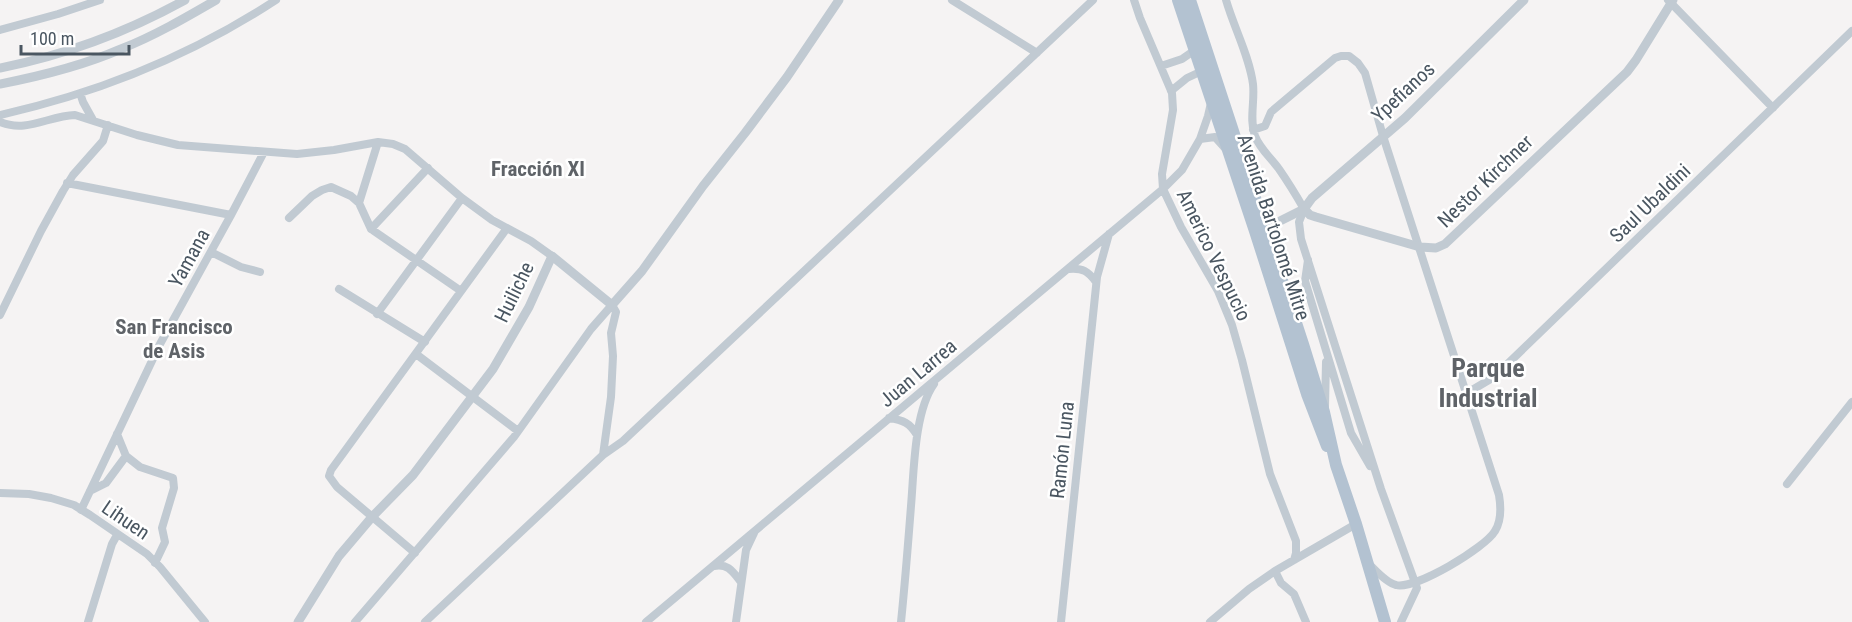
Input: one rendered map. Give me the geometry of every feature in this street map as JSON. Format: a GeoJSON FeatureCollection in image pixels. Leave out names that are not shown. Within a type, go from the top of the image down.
{"type":"FeatureCollection","features":[{"type":"Feature","properties":{"kind":"main road","name":"Avenida Bartolomé Mitre"},"geometry":{"type":"LineString","coordinates":[[1178,0],[1307,394],[1320,431],[1336,465]]}},
{"type":"Feature","properties":{"kind":"main road","name":"Avenida Bartolomé Mitre"},"geometry":{"type":"LineString","coordinates":[[1190,0],[1325,415],[1336,465],[1385,622]]}},
{"type":"Feature","properties":{"kind":"street"},"geometry":{"type":"LineString","coordinates":[[0,30],[58,15],[100,0]]}},
{"type":"Feature","properties":{"kind":"street"},"geometry":{"type":"LineString","coordinates":[[0,68],[34,61],[98,41],[164,12],[185,0]]}},
{"type":"Feature","properties":{"kind":"street"},"geometry":{"type":"LineString","coordinates":[[0,84],[55,72],[120,50],[159,32],[216,0]]}},
{"type":"Feature","properties":{"kind":"street"},"geometry":{"type":"LineString","coordinates":[[0,115],[80,93],[179,55],[226,31],[276,0]]}},
{"type":"Feature","properties":{"kind":"street"},"geometry":{"type":"LineString","coordinates":[[355,622],[519,432],[591,329],[642,271],[703,186],[746,133],[838,0]]}},
{"type":"Feature","properties":{"kind":"street"},"geometry":{"type":"LineString","coordinates":[[952,0],[1037,53]]}},
{"type":"Feature","properties":{"kind":"street"},"geometry":{"type":"LineString","coordinates":[[425,622],[567,487],[623,441],[1092,0]]}},
{"type":"Feature","properties":{"kind":"street","name":"Americo Vespucio"},"geometry":{"type":"LineString","coordinates":[[1134,0],[1172,91],[1173,110],[1162,174],[1163,189],[1181,227],[1218,291],[1232,325],[1270,474],[1296,541],[1294,560]]}},
{"type":"Feature","properties":{"kind":"street"},"geometry":{"type":"LineString","coordinates":[[1226,0],[1240,36],[1252,83],[1253,130],[1259,144],[1305,208]]}},
{"type":"Feature","properties":{"kind":"street","name":"Ypefianos"},"geometry":{"type":"LineString","coordinates":[[1305,208],[1312,198],[1405,118],[1524,0]]}},
{"type":"Feature","properties":{"kind":"street"},"geometry":{"type":"LineString","coordinates":[[1671,1],[1773,108]]}},
{"type":"Feature","properties":{"kind":"street","name":"Nestor Kirchner"},"geometry":{"type":"LineString","coordinates":[[1305,208],[1310,215],[1420,247],[1436,248],[1445,244],[1627,72],[1671,1]]}},
{"type":"Feature","properties":{"kind":"street","name":"Saul Ubaldini"},"geometry":{"type":"LineString","coordinates":[[1467,393],[1494,377],[1852,31]]}},
{"type":"Feature","properties":{"kind":"street"},"geometry":{"type":"LineString","coordinates":[[1161,66],[1182,59],[1195,50]]}},
{"type":"Feature","properties":{"kind":"street"},"geometry":{"type":"LineString","coordinates":[[1253,130],[1266,126],[1271,112],[1335,57],[1349,56],[1365,73],[1383,136],[1499,495],[1501,515],[1494,534],[1471,552],[1430,577],[1404,586],[1395,585],[1367,563]]}},
{"type":"Feature","properties":{"kind":"street"},"geometry":{"type":"LineString","coordinates":[[1172,91],[1187,78],[1202,71]]}},
{"type":"Feature","properties":{"kind":"street"},"geometry":{"type":"LineString","coordinates":[[80,93],[93,120]]}},
{"type":"Feature","properties":{"kind":"street","name":"Juan Larrea"},"geometry":{"type":"LineString","coordinates":[[646,622],[1163,189],[1182,170],[1200,139],[1211,99]]}},
{"type":"Feature","properties":{"kind":"street"},"geometry":{"type":"LineString","coordinates":[[0,122],[23,127],[65,115],[75,115],[137,135],[178,145],[264,152],[309,153],[378,142],[393,144],[405,149],[462,198],[552,256]]}},
{"type":"Feature","properties":{"kind":"street"},"geometry":{"type":"LineString","coordinates":[[0,315],[67,183],[103,141],[108,125]]}},
{"type":"Feature","properties":{"kind":"street"},"geometry":{"type":"LineString","coordinates":[[1200,139],[1215,137],[1221,141],[1230,154]]}},
{"type":"Feature","properties":{"kind":"street"},"geometry":{"type":"LineString","coordinates":[[359,203],[378,142]]}},
{"type":"Feature","properties":{"kind":"street","name":"Yamana"},"geometry":{"type":"LineString","coordinates":[[81,510],[160,344],[264,152]]}},
{"type":"Feature","properties":{"kind":"street"},"geometry":{"type":"LineString","coordinates":[[371,229],[428,168]]}},
{"type":"Feature","properties":{"kind":"street"},"geometry":{"type":"LineString","coordinates":[[67,183],[231,215]]}},
{"type":"Feature","properties":{"kind":"street"},"geometry":{"type":"LineString","coordinates":[[289,218],[312,196],[331,187],[351,196],[359,203],[371,229],[461,291]]}},
{"type":"Feature","properties":{"kind":"street"},"geometry":{"type":"LineString","coordinates":[[377,314],[462,198]]}},
{"type":"Feature","properties":{"kind":"street"},"geometry":{"type":"LineString","coordinates":[[1266,228],[1305,208]]}},
{"type":"Feature","properties":{"kind":"street"},"geometry":{"type":"LineString","coordinates":[[1305,208],[1299,222],[1299,231],[1377,478],[1416,583],[1416,594],[1401,622]]}},
{"type":"Feature","properties":{"kind":"street"},"geometry":{"type":"LineString","coordinates":[[415,553],[337,487],[329,476],[331,470],[507,228]]}},
{"type":"Feature","properties":{"kind":"street","name":"Ramón Luna"},"geometry":{"type":"LineString","coordinates":[[1061,622],[1096,282],[1109,234]]}},
{"type":"Feature","properties":{"kind":"street"},"geometry":{"type":"LineString","coordinates":[[211,252],[242,267],[260,272]]}},
{"type":"Feature","properties":{"kind":"street","name":"Huiliche"},"geometry":{"type":"LineString","coordinates":[[298,622],[333,566],[372,517],[413,475],[493,369],[529,307],[552,256],[612,305]]}},
{"type":"Feature","properties":{"kind":"street"},"geometry":{"type":"LineString","coordinates":[[1308,260],[1305,281],[1351,433],[1377,478]]}},
{"type":"Feature","properties":{"kind":"street"},"geometry":{"type":"LineString","coordinates":[[1067,269],[1080,268],[1089,272],[1096,282]]}},
{"type":"Feature","properties":{"kind":"street"},"geometry":{"type":"LineString","coordinates":[[339,289],[425,342]]}},
{"type":"Feature","properties":{"kind":"street"},"geometry":{"type":"LineString","coordinates":[[601,458],[611,397],[613,357],[611,333],[616,312],[612,305]]}},
{"type":"Feature","properties":{"kind":"street"},"geometry":{"type":"LineString","coordinates":[[1325,415],[1326,350]]}},
{"type":"Feature","properties":{"kind":"street"},"geometry":{"type":"LineString","coordinates":[[416,354],[519,432]]}},
{"type":"Feature","properties":{"kind":"street"},"geometry":{"type":"LineString","coordinates":[[901,622],[917,435],[929,391],[939,377]]}},
{"type":"Feature","properties":{"kind":"street"},"geometry":{"type":"LineString","coordinates":[[1787,484],[1852,402]]}},
{"type":"Feature","properties":{"kind":"street"},"geometry":{"type":"LineString","coordinates":[[889,418],[902,420],[911,426],[917,435]]}},
{"type":"Feature","properties":{"kind":"street"},"geometry":{"type":"LineString","coordinates":[[117,434],[126,456],[140,467],[173,478],[174,488],[162,528],[165,542],[155,562]]}},
{"type":"Feature","properties":{"kind":"street"},"geometry":{"type":"LineString","coordinates":[[90,491],[106,483],[126,456]]}},
{"type":"Feature","properties":{"kind":"street","name":"Lihuen"},"geometry":{"type":"LineString","coordinates":[[0,493],[29,494],[51,498],[81,510],[147,554],[205,622]]}},
{"type":"Feature","properties":{"kind":"street"},"geometry":{"type":"LineString","coordinates":[[1210,622],[1249,589],[1275,571],[1356,524]]}},
{"type":"Feature","properties":{"kind":"street"},"geometry":{"type":"LineString","coordinates":[[736,622],[746,550],[755,531]]}},
{"type":"Feature","properties":{"kind":"street"},"geometry":{"type":"LineString","coordinates":[[88,622],[112,544],[117,535]]}},
{"type":"Feature","properties":{"kind":"street"},"geometry":{"type":"LineString","coordinates":[[712,567],[721,564],[729,568],[741,582]]}},
{"type":"Feature","properties":{"kind":"street"},"geometry":{"type":"LineString","coordinates":[[1275,571],[1281,583],[1294,594],[1306,622]]}},
{"type":"Feature","properties":{"kind":"district","name":"Fracción XI"},"geometry":{"type":"Point","coordinates":[538,169]}},
{"type":"Feature","properties":{"kind":"district","name":"San Francisco de Asis"},"geometry":{"type":"Point","coordinates":[174,339]}},
{"type":"Feature","properties":{"kind":"district","name":"Parque Industrial"},"geometry":{"type":"Point","coordinates":[1488,383]}}]}
